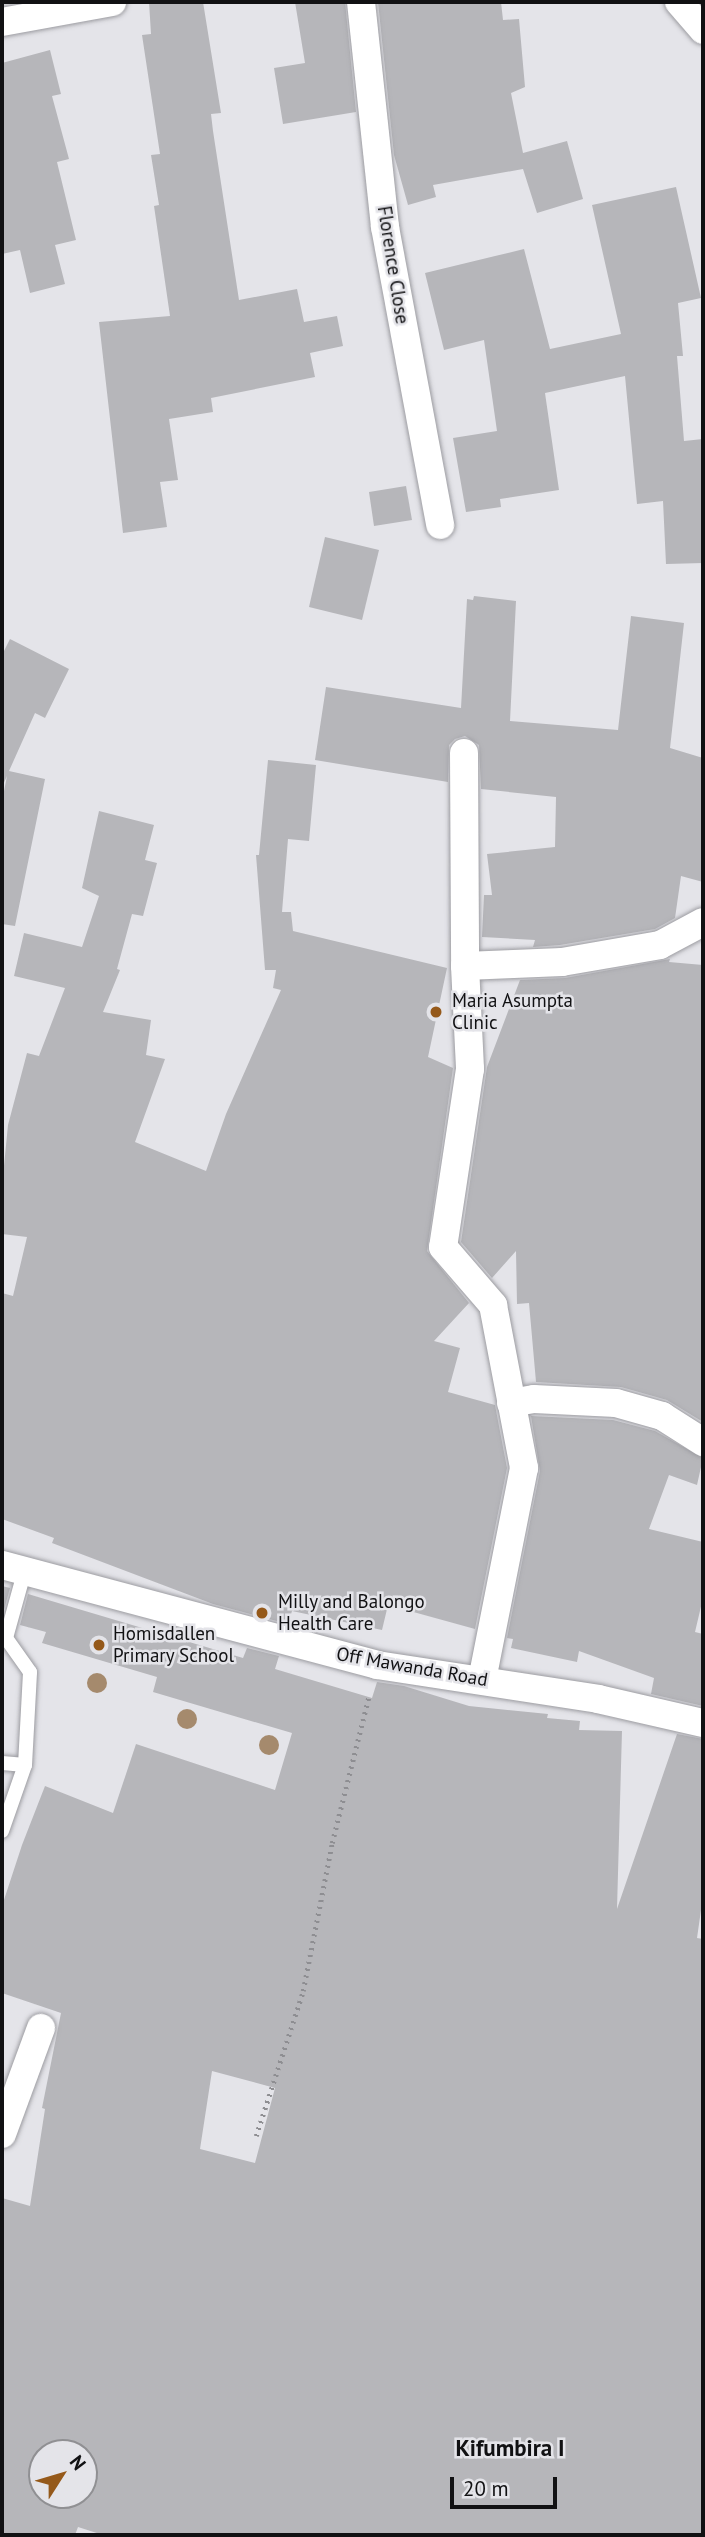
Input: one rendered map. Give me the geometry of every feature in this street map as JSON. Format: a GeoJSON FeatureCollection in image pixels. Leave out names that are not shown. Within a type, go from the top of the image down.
{"type":"FeatureCollection","features":[{"type":"Feature","properties":{"kind":"street"},"geometry":{"type":"LineString","coordinates":[[2,22],[112,2]]}},
{"type":"Feature","properties":{"kind":"street","name":"Florence Close"},"geometry":{"type":"LineString","coordinates":[[361,2],[386,227],[440,525]]}},
{"type":"Feature","properties":{"kind":"street"},"geometry":{"type":"LineString","coordinates":[[679,2],[703,30]]}},
{"type":"Feature","properties":{"kind":"street"},"geometry":{"type":"LineString","coordinates":[[464,753],[465,966],[470,1069],[443,1247],[494,1304],[524,1468],[482,1680]]}},
{"type":"Feature","properties":{"kind":"street"},"geometry":{"type":"LineString","coordinates":[[465,966],[562,962],[660,945],[703,922]]}},
{"type":"Feature","properties":{"kind":"street"},"geometry":{"type":"LineString","coordinates":[[512,1402],[534,1399],[616,1404],[662,1416],[703,1442]]}},
{"type":"Feature","properties":{"kind":"street","name":"Off Mawanda Road"},"geometry":{"type":"LineString","coordinates":[[13,1569],[377,1665],[598,1699],[703,1723]]}},
{"type":"Feature","properties":{"kind":"street"},"geometry":{"type":"LineString","coordinates":[[2,2134],[41,2028]]}},
{"type":"Feature","properties":{"kind":"lane"},"geometry":{"type":"LineString","coordinates":[[2,1831],[25,1765],[30,1672],[6,1639],[13,1569]]}},
{"type":"Feature","properties":{"kind":"lane"},"geometry":{"type":"LineString","coordinates":[[2,1763],[25,1765]]}},
{"type":"Feature","properties":{"kind":"path"},"geometry":{"type":"LineString","coordinates":[[256,2136],[303,1991],[332,1843],[377,1665]]}},
{"type":"Feature","properties":{"kind":"building"},"geometry":{"type":"Polygon","coordinates":[[[149,2],[203,2],[221,113],[211,114],[213,131],[239,300],[297,289],[304,322],[337,316],[343,346],[310,353],[315,377],[211,398],[213,412],[169,419],[178,480],[160,482],[167,527],[123,533],[99,322],[170,316],[154,206],[159,205],[151,155],[160,154],[142,35],[151,34],[149,2]]]}},
{"type":"Feature","properties":{"kind":"building"},"geometry":{"type":"Polygon","coordinates":[[[295,2],[345,2],[356,112],[283,124],[274,68],[305,63],[295,2]]]}},
{"type":"Feature","properties":{"kind":"building"},"geometry":{"type":"Polygon","coordinates":[[[378,2],[501,2],[503,20],[519,19],[525,87],[511,93],[523,153],[567,141],[583,199],[537,213],[523,169],[433,185],[436,197],[408,205],[394,155],[378,2]]]}},
{"type":"Feature","properties":{"kind":"building"},"geometry":{"type":"Polygon","coordinates":[[[50,50],[61,94],[52,96],[69,159],[57,162],[76,240],[55,245],[65,284],[30,293],[20,250],[2,254],[2,63],[50,50]]]}},
{"type":"Feature","properties":{"kind":"building"},"geometry":{"type":"Polygon","coordinates":[[[676,187],[701,298],[678,303],[683,356],[677,356],[684,441],[703,439],[703,563],[666,564],[663,501],[637,504],[625,376],[545,393],[559,490],[500,499],[501,507],[466,512],[453,438],[497,431],[484,340],[444,350],[425,273],[524,249],[550,349],[621,334],[592,205],[676,187]]]}},
{"type":"Feature","properties":{"kind":"building"},"geometry":{"type":"Polygon","coordinates":[[[406,486],[412,520],[374,526],[369,492],[406,486]]]}},
{"type":"Feature","properties":{"kind":"building"},"geometry":{"type":"Polygon","coordinates":[[[325,537],[379,550],[362,620],[309,607],[325,537]]]}},
{"type":"Feature","properties":{"kind":"building"},"geometry":{"type":"Polygon","coordinates":[[[474,596],[516,601],[510,721],[618,730],[631,616],[684,623],[670,748],[703,758],[703,882],[681,876],[675,918],[655,929],[560,945],[533,947],[535,940],[482,937],[484,895],[492,895],[487,854],[555,847],[556,797],[481,789],[479,745],[465,736],[455,739],[449,745],[448,782],[315,760],[326,687],[461,708],[467,599],[473,600],[474,596]]]}},
{"type":"Feature","properties":{"kind":"building"},"geometry":{"type":"Polygon","coordinates":[[[10,639],[69,669],[45,718],[35,713],[9,771],[45,779],[15,926],[2,924],[2,801],[7,776],[2,787],[2,655],[10,639]]]}},
{"type":"Feature","properties":{"kind":"building"},"geometry":{"type":"Polygon","coordinates":[[[268,760],[316,765],[309,841],[288,839],[282,912],[291,912],[293,931],[447,968],[428,1057],[453,1068],[427,1251],[469,1303],[434,1341],[460,1348],[448,1392],[495,1405],[507,1468],[475,1629],[388,1605],[382,1630],[292,1611],[288,1624],[213,1604],[52,1543],[54,1538],[2,1519],[2,1293],[13,1296],[27,1237],[2,1234],[2,1186],[8,1125],[27,1053],[39,1056],[65,988],[14,976],[24,933],[82,947],[99,896],[82,888],[99,811],[154,825],[145,860],[157,863],[143,916],[132,914],[117,969],[120,970],[103,1012],[151,1020],[146,1055],[165,1059],[135,1142],[206,1171],[226,1114],[281,990],[273,988],[276,970],[265,970],[256,855],[259,855],[268,760]]]}},
{"type":"Feature","properties":{"kind":"building"},"geometry":{"type":"Polygon","coordinates":[[[670,959],[669,962],[703,965],[703,1422],[667,1400],[621,1387],[536,1382],[529,1303],[517,1304],[516,1251],[492,1278],[461,1242],[487,1067],[520,980],[565,978],[670,959]]]}},
{"type":"Feature","properties":{"kind":"building"},"geometry":{"type":"Polygon","coordinates":[[[531,1416],[613,1420],[655,1431],[703,1458],[697,1485],[669,1475],[649,1529],[703,1542],[703,1598],[695,1632],[703,1634],[703,1706],[651,1694],[654,1678],[579,1651],[577,1662],[511,1648],[513,1639],[507,1638],[540,1471],[531,1416]]]}},
{"type":"Feature","properties":{"kind":"building"},"geometry":{"type":"Polygon","coordinates":[[[2,1586],[10,1588],[2,1617],[2,1586]]]}},
{"type":"Feature","properties":{"kind":"building"},"geometry":{"type":"Polygon","coordinates":[[[28,1594],[243,1658],[247,1648],[279,1656],[275,1669],[372,1698],[377,1682],[404,1686],[469,1706],[548,1714],[547,1718],[580,1721],[579,1730],[622,1731],[617,1909],[677,1734],[703,1739],[703,1896],[697,1938],[703,1939],[703,2535],[103,2535],[78,2527],[75,2535],[2,2535],[2,2198],[30,2206],[45,2109],[42,2108],[61,2013],[2,1993],[2,1906],[22,1845],[45,1786],[113,1813],[136,1744],[275,1790],[292,1733],[153,1692],[157,1677],[42,1643],[46,1632],[20,1625],[28,1594]],[[212,2071],[200,2149],[255,2163],[275,2088],[212,2071]]]}},
{"type":"Feature","properties":{"kind":"place","name":"Maria Asumpta Clinic"},"geometry":{"type":"Point","coordinates":[436,1012]}},
{"type":"Feature","properties":{"kind":"place","name":"Milly and Balongo Health Care"},"geometry":{"type":"Point","coordinates":[262,1613]}},
{"type":"Feature","properties":{"kind":"place","name":"Homisdallen Primary School"},"geometry":{"type":"Point","coordinates":[99,1645]}},
{"type":"Feature","properties":{"kind":"district","name":"Kifumbira I"},"geometry":{"type":"Point","coordinates":[510,2448]}}]}
